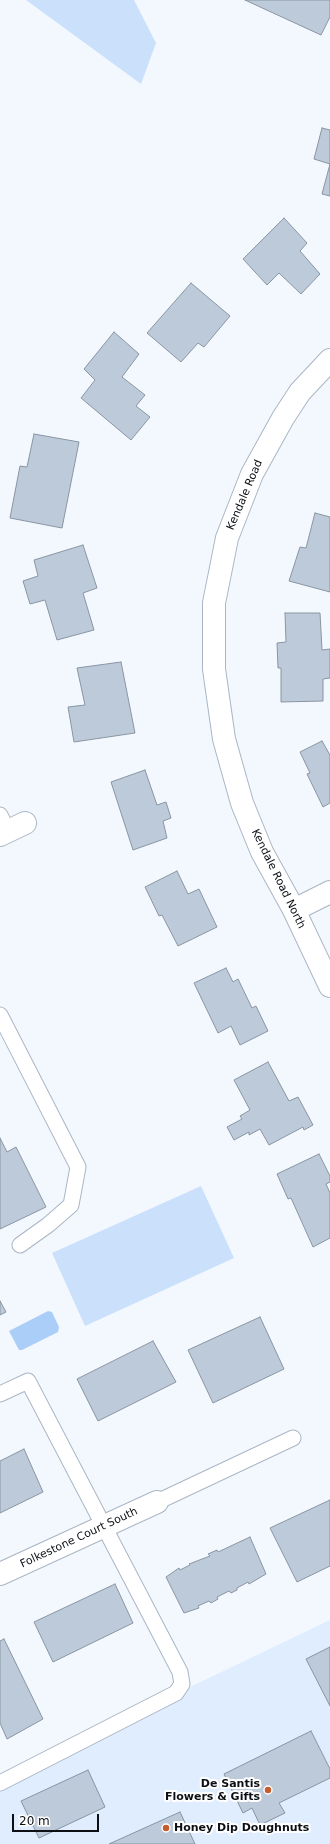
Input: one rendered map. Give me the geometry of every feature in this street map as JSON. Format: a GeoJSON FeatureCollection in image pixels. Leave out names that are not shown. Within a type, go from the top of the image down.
{"type":"FeatureCollection","features":[{"type":"Feature","properties":{"kind":"street","name":"Kendale Road"},"geometry":{"type":"LineString","coordinates":[[214,603],[227,538],[252,474],[283,418],[296,398],[330,360]]}},
{"type":"Feature","properties":{"kind":"street","name":"Kendale Road North"},"geometry":{"type":"LineString","coordinates":[[214,603],[214,669],[224,739],[242,803],[262,852],[294,910],[330,986]]}},
{"type":"Feature","properties":{"kind":"street"},"geometry":{"type":"LineString","coordinates":[[294,910],[330,892]]}},
{"type":"Feature","properties":{"kind":"street","name":"Folkestone Court South"},"geometry":{"type":"LineString","coordinates":[[0,1574],[157,1502]]}},
{"type":"Feature","properties":{"kind":"lane"},"geometry":{"type":"LineString","coordinates":[[0,1015],[78,1167],[70,1205],[48,1225],[20,1245]]}},
{"type":"Feature","properties":{"kind":"lane"},"geometry":{"type":"LineString","coordinates":[[0,1394],[28,1381],[180,1672],[182,1684],[176,1693],[0,1783]]}},
{"type":"Feature","properties":{"kind":"lane"},"geometry":{"type":"LineString","coordinates":[[157,1502],[293,1438]]}},
{"type":"Feature","properties":{"kind":"shaded area"},"geometry":{"type":"Polygon","coordinates":[[[26,0],[134,0],[156,43],[141,84],[26,0]]]}},
{"type":"Feature","properties":{"kind":"shaded area"},"geometry":{"type":"Polygon","coordinates":[[[201,1186],[234,1258],[85,1326],[52,1253],[201,1186]]]}},
{"type":"Feature","properties":{"kind":"shaded area"},"geometry":{"type":"Polygon","coordinates":[[[48,1311],[52,1312],[59,1327],[58,1332],[22,1350],[19,1350],[9,1331],[48,1311]]]}},
{"type":"Feature","properties":{"kind":"shaded area"},"geometry":{"type":"Polygon","coordinates":[[[330,1620],[330,1844],[0,1844],[0,1778],[330,1620]]]}},
{"type":"Feature","properties":{"kind":"building"},"geometry":{"type":"Polygon","coordinates":[[[245,0],[330,0],[330,17],[321,35],[245,0]]]}},
{"type":"Feature","properties":{"kind":"building"},"geometry":{"type":"Polygon","coordinates":[[[322,128],[330,130],[330,164],[314,159],[322,128]]]}},
{"type":"Feature","properties":{"kind":"building"},"geometry":{"type":"Polygon","coordinates":[[[330,164],[330,196],[322,194],[330,164]]]}},
{"type":"Feature","properties":{"kind":"building"},"geometry":{"type":"Polygon","coordinates":[[[284,218],[307,243],[300,251],[320,274],[301,294],[279,273],[267,285],[243,259],[284,218]]]}},
{"type":"Feature","properties":{"kind":"building"},"geometry":{"type":"Polygon","coordinates":[[[191,283],[230,316],[204,347],[198,343],[181,362],[147,333],[191,283]]]}},
{"type":"Feature","properties":{"kind":"building"},"geometry":{"type":"Polygon","coordinates":[[[114,332],[139,354],[122,377],[145,395],[136,406],[150,417],[131,440],[81,398],[95,380],[84,369],[114,332]]]}},
{"type":"Feature","properties":{"kind":"building"},"geometry":{"type":"Polygon","coordinates":[[[34,434],[79,442],[62,528],[10,518],[20,466],[27,467],[34,434]]]}},
{"type":"Feature","properties":{"kind":"building"},"geometry":{"type":"Polygon","coordinates":[[[315,513],[330,517],[330,592],[289,581],[300,547],[306,548],[315,513]]]}},
{"type":"Feature","properties":{"kind":"building"},"geometry":{"type":"Polygon","coordinates":[[[83,545],[97,588],[83,593],[94,630],[57,640],[45,600],[30,604],[23,581],[38,576],[34,560],[83,545]]]}},
{"type":"Feature","properties":{"kind":"building"},"geometry":{"type":"Polygon","coordinates":[[[285,613],[320,613],[322,650],[330,649],[330,678],[323,679],[323,701],[281,702],[281,668],[278,668],[277,643],[286,642],[285,613]]]}},
{"type":"Feature","properties":{"kind":"building"},"geometry":{"type":"Polygon","coordinates":[[[121,662],[135,733],[74,742],[68,707],[85,705],[77,668],[121,662]]]}},
{"type":"Feature","properties":{"kind":"building"},"geometry":{"type":"Polygon","coordinates":[[[322,741],[330,755],[330,803],[323,807],[307,774],[310,773],[300,752],[322,741]]]}},
{"type":"Feature","properties":{"kind":"building"},"geometry":{"type":"Polygon","coordinates":[[[145,770],[157,805],[166,802],[171,818],[163,821],[167,838],[133,850],[111,782],[145,770]]]}},
{"type":"Feature","properties":{"kind":"building"},"geometry":{"type":"Polygon","coordinates":[[[177,871],[188,894],[199,889],[217,927],[178,946],[162,915],[159,916],[145,887],[177,871]]]}},
{"type":"Feature","properties":{"kind":"building"},"geometry":{"type":"Polygon","coordinates":[[[226,968],[233,982],[238,979],[252,1008],[256,1006],[268,1031],[240,1045],[231,1026],[218,1033],[194,983],[226,968]]]}},
{"type":"Feature","properties":{"kind":"building"},"geometry":{"type":"Polygon","coordinates":[[[268,1062],[289,1101],[298,1097],[313,1125],[304,1130],[303,1127],[269,1145],[260,1129],[249,1135],[249,1132],[234,1140],[227,1127],[242,1119],[240,1116],[250,1110],[234,1080],[268,1062]]]}},
{"type":"Feature","properties":{"kind":"building"},"geometry":{"type":"Polygon","coordinates":[[[0,1138],[7,1152],[16,1147],[46,1207],[0,1229],[0,1138]]]}},
{"type":"Feature","properties":{"kind":"building"},"geometry":{"type":"Polygon","coordinates":[[[319,1154],[330,1176],[330,1182],[326,1184],[330,1193],[330,1238],[313,1247],[291,1198],[288,1199],[277,1174],[319,1154]]]}},
{"type":"Feature","properties":{"kind":"building"},"geometry":{"type":"Polygon","coordinates":[[[0,1301],[6,1312],[0,1315],[0,1301]]]}},
{"type":"Feature","properties":{"kind":"building"},"geometry":{"type":"Polygon","coordinates":[[[260,1317],[284,1369],[213,1403],[188,1350],[260,1317]]]}},
{"type":"Feature","properties":{"kind":"building"},"geometry":{"type":"Polygon","coordinates":[[[153,1341],[176,1382],[98,1421],[77,1379],[153,1341]]]}},
{"type":"Feature","properties":{"kind":"building"},"geometry":{"type":"Polygon","coordinates":[[[24,1449],[43,1492],[0,1513],[0,1461],[24,1449]]]}},
{"type":"Feature","properties":{"kind":"building"},"geometry":{"type":"Polygon","coordinates":[[[330,1500],[330,1566],[297,1582],[270,1528],[330,1500]]]}},
{"type":"Feature","properties":{"kind":"building"},"geometry":{"type":"Polygon","coordinates":[[[250,1537],[266,1574],[249,1584],[248,1582],[231,1593],[229,1591],[217,1597],[218,1599],[211,1603],[209,1601],[198,1606],[199,1608],[184,1613],[166,1577],[179,1568],[180,1570],[190,1565],[189,1564],[210,1556],[208,1554],[217,1550],[218,1552],[250,1537]]]}},
{"type":"Feature","properties":{"kind":"building"},"geometry":{"type":"Polygon","coordinates":[[[115,1584],[133,1623],[53,1662],[34,1622],[115,1584]]]}},
{"type":"Feature","properties":{"kind":"building"},"geometry":{"type":"Polygon","coordinates":[[[4,1639],[43,1719],[7,1739],[0,1723],[0,1641],[4,1639]]]}},
{"type":"Feature","properties":{"kind":"building"},"geometry":{"type":"Polygon","coordinates":[[[330,1647],[330,1706],[306,1659],[330,1647]]]}},
{"type":"Feature","properties":{"kind":"building","name":"De Santis Flowers & Gifts"},"geometry":{"type":"Polygon","coordinates":[[[311,1731],[330,1769],[330,1778],[279,1803],[285,1813],[260,1825],[252,1808],[243,1813],[224,1774],[311,1731]]]}},
{"type":"Feature","properties":{"kind":"building"},"geometry":{"type":"Polygon","coordinates":[[[88,1770],[105,1807],[39,1838],[21,1801],[88,1770]]]}},
{"type":"Feature","properties":{"kind":"building","name":"Honey Dip Doughnuts"},"geometry":{"type":"Polygon","coordinates":[[[180,1812],[195,1844],[109,1844],[180,1812]]]}},
{"type":"Feature","properties":{"kind":"place","name":"De Santis Flowers & Gifts"},"geometry":{"type":"Point","coordinates":[268,1790]}},
{"type":"Feature","properties":{"kind":"place","name":"Honey Dip Doughnuts"},"geometry":{"type":"Point","coordinates":[166,1828]}}]}
